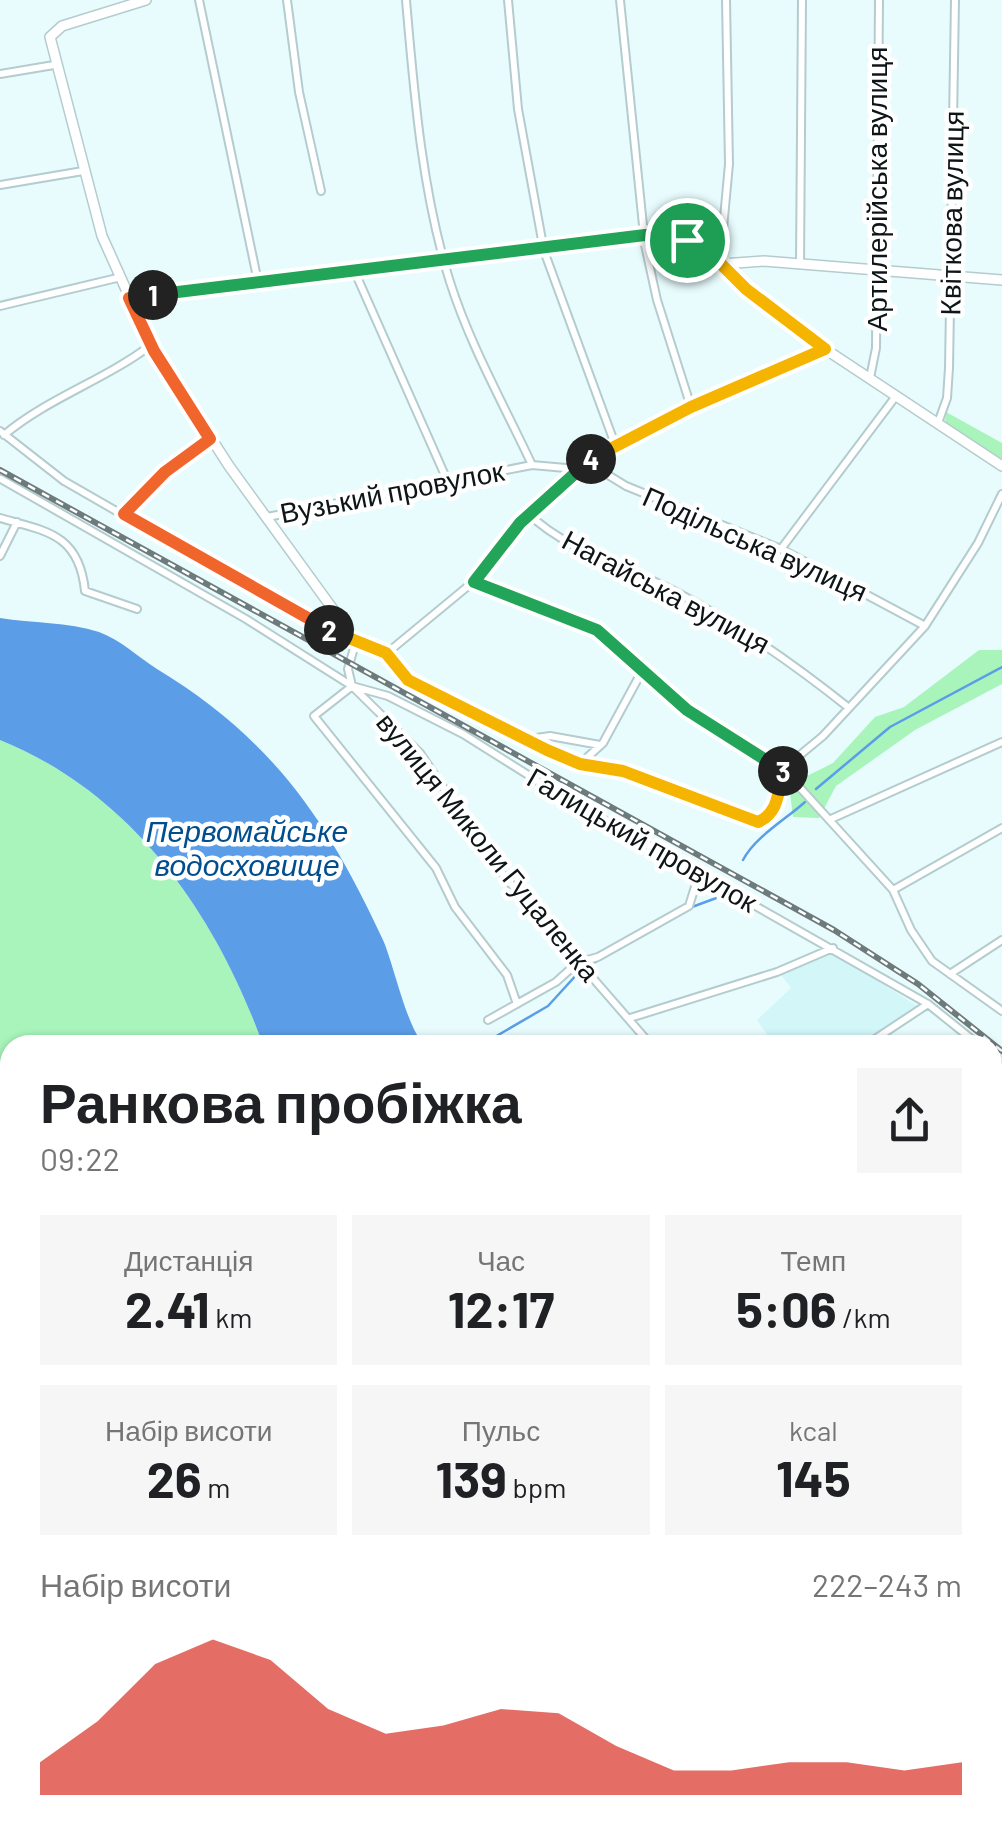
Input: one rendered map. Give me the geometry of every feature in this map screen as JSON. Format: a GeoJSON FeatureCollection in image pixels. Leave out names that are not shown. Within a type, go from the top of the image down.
{"type":"FeatureCollection","features":[{"type":"Feature","properties":{"kind":"street"},"geometry":{"type":"LineString","coordinates":[[146,0],[53,32],[54,65],[117,278],[151,345],[210,439],[356,641]]}},
{"type":"Feature","properties":{"kind":"street"},"geometry":{"type":"LineString","coordinates":[[199,0],[258,282]]}},
{"type":"Feature","properties":{"kind":"street"},"geometry":{"type":"LineString","coordinates":[[288,0],[299,92],[321,191]]}},
{"type":"Feature","properties":{"kind":"street"},"geometry":{"type":"LineString","coordinates":[[406,0],[432,211],[444,260],[473,340],[532,465]]}},
{"type":"Feature","properties":{"kind":"street"},"geometry":{"type":"LineString","coordinates":[[508,0],[518,109],[544,251],[616,447]]}},
{"type":"Feature","properties":{"kind":"street"},"geometry":{"type":"LineString","coordinates":[[620,0],[645,235],[657,300],[691,407]]}},
{"type":"Feature","properties":{"kind":"street"},"geometry":{"type":"LineString","coordinates":[[721,262],[729,164],[726,0]]}},
{"type":"Feature","properties":{"kind":"street"},"geometry":{"type":"LineString","coordinates":[[800,264],[802,0]]}},
{"type":"Feature","properties":{"kind":"street","name":"Артилерійська вулиця"},"geometry":{"type":"LineString","coordinates":[[870,378],[876,348],[878,271],[879,0]]}},
{"type":"Feature","properties":{"kind":"street","name":"Квіткова вулиця"},"geometry":{"type":"LineString","coordinates":[[938,424],[946,398],[952,277],[956,0]]}},
{"type":"Feature","properties":{"kind":"street"},"geometry":{"type":"LineString","coordinates":[[0,74],[54,65]]}},
{"type":"Feature","properties":{"kind":"street"},"geometry":{"type":"LineString","coordinates":[[0,185],[83,171]]}},
{"type":"Feature","properties":{"kind":"street"},"geometry":{"type":"LineString","coordinates":[[129,298],[544,251],[645,235],[687,240],[721,262],[746,289],[825,349],[1002,466]]}},
{"type":"Feature","properties":{"kind":"street"},"geometry":{"type":"LineString","coordinates":[[721,262],[738,260],[1002,280]]}},
{"type":"Feature","properties":{"kind":"street"},"geometry":{"type":"LineString","coordinates":[[354,270],[448,480]]}},
{"type":"Feature","properties":{"kind":"street"},"geometry":{"type":"LineString","coordinates":[[0,306],[117,278]]}},
{"type":"Feature","properties":{"kind":"street"},"geometry":{"type":"LineString","coordinates":[[151,345],[2,433],[64,481],[311,623],[386,653],[408,680],[580,764],[623,771],[758,822],[770,817],[775,808],[783,770],[849,708],[925,626],[978,543],[1002,494]]}},
{"type":"Feature","properties":{"kind":"street"},"geometry":{"type":"LineString","coordinates":[[386,653],[474,582],[530,514],[586,462],[691,407],[825,349]]}},
{"type":"Feature","properties":{"kind":"street"},"geometry":{"type":"LineString","coordinates":[[781,550],[896,396]]}},
{"type":"Feature","properties":{"kind":"street"},"geometry":{"type":"LineString","coordinates":[[124,514],[165,472],[210,439]]}},
{"type":"Feature","properties":{"kind":"street","name":"Подільська вулиця"},"geometry":{"type":"LineString","coordinates":[[586,462],[626,486],[781,550],[925,626]]}},
{"type":"Feature","properties":{"kind":"street","name":"Вузький провулок"},"geometry":{"type":"LineString","coordinates":[[266,517],[532,465],[577,469]]}},
{"type":"Feature","properties":{"kind":"street"},"geometry":{"type":"LineString","coordinates":[[1,479],[246,620],[352,686]]}},
{"type":"Feature","properties":{"kind":"street","name":"Нагайська вулиця"},"geometry":{"type":"LineString","coordinates":[[530,514],[572,542],[633,569],[757,637],[849,708]]}},
{"type":"Feature","properties":{"kind":"street"},"geometry":{"type":"LineString","coordinates":[[0,518],[40,525],[60,537],[83,573],[84,591],[137,609]]}},
{"type":"Feature","properties":{"kind":"street"},"geometry":{"type":"LineString","coordinates":[[0,556],[17,522]]}},
{"type":"Feature","properties":{"kind":"street"},"geometry":{"type":"LineString","coordinates":[[474,582],[597,630],[687,710],[783,770],[893,890],[911,930],[932,962],[1002,1012]]}},
{"type":"Feature","properties":{"kind":"street"},"geometry":{"type":"LineString","coordinates":[[352,686],[348,669],[356,641]]}},
{"type":"Feature","properties":{"kind":"street"},"geometry":{"type":"LineString","coordinates":[[580,764],[602,744],[641,673]]}},
{"type":"Feature","properties":{"kind":"street"},"geometry":{"type":"LineString","coordinates":[[352,686],[314,716],[436,868],[455,908],[507,975],[517,1004]]}},
{"type":"Feature","properties":{"kind":"street","name":"Галицький провулок"},"geometry":{"type":"LineString","coordinates":[[352,686],[388,696],[463,734],[928,1004],[967,1035]]}},
{"type":"Feature","properties":{"kind":"street","name":"вулиця Миколи Гуцаленка"},"geometry":{"type":"LineString","coordinates":[[352,686],[420,753],[498,869],[642,1035]]}},
{"type":"Feature","properties":{"kind":"street"},"geometry":{"type":"LineString","coordinates":[[526,740],[550,736],[592,746],[602,744]]}},
{"type":"Feature","properties":{"kind":"street"},"geometry":{"type":"LineString","coordinates":[[830,819],[1002,742]]}},
{"type":"Feature","properties":{"kind":"street"},"geometry":{"type":"LineString","coordinates":[[893,890],[1002,828]]}},
{"type":"Feature","properties":{"kind":"street"},"geometry":{"type":"LineString","coordinates":[[488,1020],[576,963],[598,956],[689,906],[700,874]]}},
{"type":"Feature","properties":{"kind":"street"},"geometry":{"type":"LineString","coordinates":[[950,974],[1002,940]]}},
{"type":"Feature","properties":{"kind":"street"},"geometry":{"type":"LineString","coordinates":[[628,1018],[777,972],[833,948]]}},
{"type":"Feature","properties":{"kind":"street"},"geometry":{"type":"LineString","coordinates":[[881,1035],[928,1004]]}},
{"type":"Feature","properties":{"kind":"shaded area"},"geometry":{"type":"Polygon","coordinates":[[[834,953],[917,1006],[875,1035],[767,1035],[757,1020],[791,988],[781,975],[834,953]]]}},
{"type":"Feature","properties":{"kind":"green space"},"geometry":{"type":"Polygon","coordinates":[[[946,412],[1002,443],[1002,462],[945,423],[946,412]]]}},
{"type":"Feature","properties":{"kind":"green space"},"geometry":{"type":"Polygon","coordinates":[[[979,650],[1002,650],[1002,684],[915,730],[836,786],[819,818],[793,817],[789,785],[833,763],[875,717],[904,707],[979,650]]]}},
{"type":"Feature","properties":{"kind":"green space"},"geometry":{"type":"Polygon","coordinates":[[[0,740],[47,763],[90,792],[129,825],[163,863],[221,950],[259,1035],[0,1035],[0,740]]]}},
{"type":"Feature","properties":{"kind":"water","name":"Первомайське водосховище"},"geometry":{"type":"Polygon","coordinates":[[[0,618],[75,626],[107,635],[197,696],[264,754],[317,820],[383,940],[418,1035],[259,1035],[221,950],[163,863],[129,825],[90,792],[47,763],[0,740],[0,618]]]}},
{"type":"Feature","properties":{"kind":"waterway"},"geometry":{"type":"LineString","coordinates":[[816,789],[890,727],[1002,667]]}},
{"type":"Feature","properties":{"kind":"waterway"},"geometry":{"type":"LineString","coordinates":[[743,860],[763,836],[805,802]]}},
{"type":"Feature","properties":{"kind":"waterway"},"geometry":{"type":"LineString","coordinates":[[692,907],[719,897]]}},
{"type":"Feature","properties":{"kind":"waterway"},"geometry":{"type":"LineString","coordinates":[[590,965],[660,926]]}},
{"type":"Feature","properties":{"kind":"waterway"},"geometry":{"type":"LineString","coordinates":[[498,1035],[548,1006],[579,972]]}},
{"type":"Feature","properties":{"kind":"railway"},"geometry":{"type":"LineString","coordinates":[[0,470],[834,930],[918,984],[982,1035]]}},
{"type":"Feature","properties":{"kind":"route"},"geometry":{"type":"LineString","coordinates":[[645,235],[687,240],[720,261],[746,289],[825,349],[691,407],[582,465],[520,523],[474,582],[597,630],[648,680],[687,710],[783,770],[770,817],[758,822],[623,771],[580,764],[547,750],[408,680],[386,653],[311,623],[124,514],[165,472],[210,439],[154,351],[129,298],[544,251],[645,235]]}}]}
